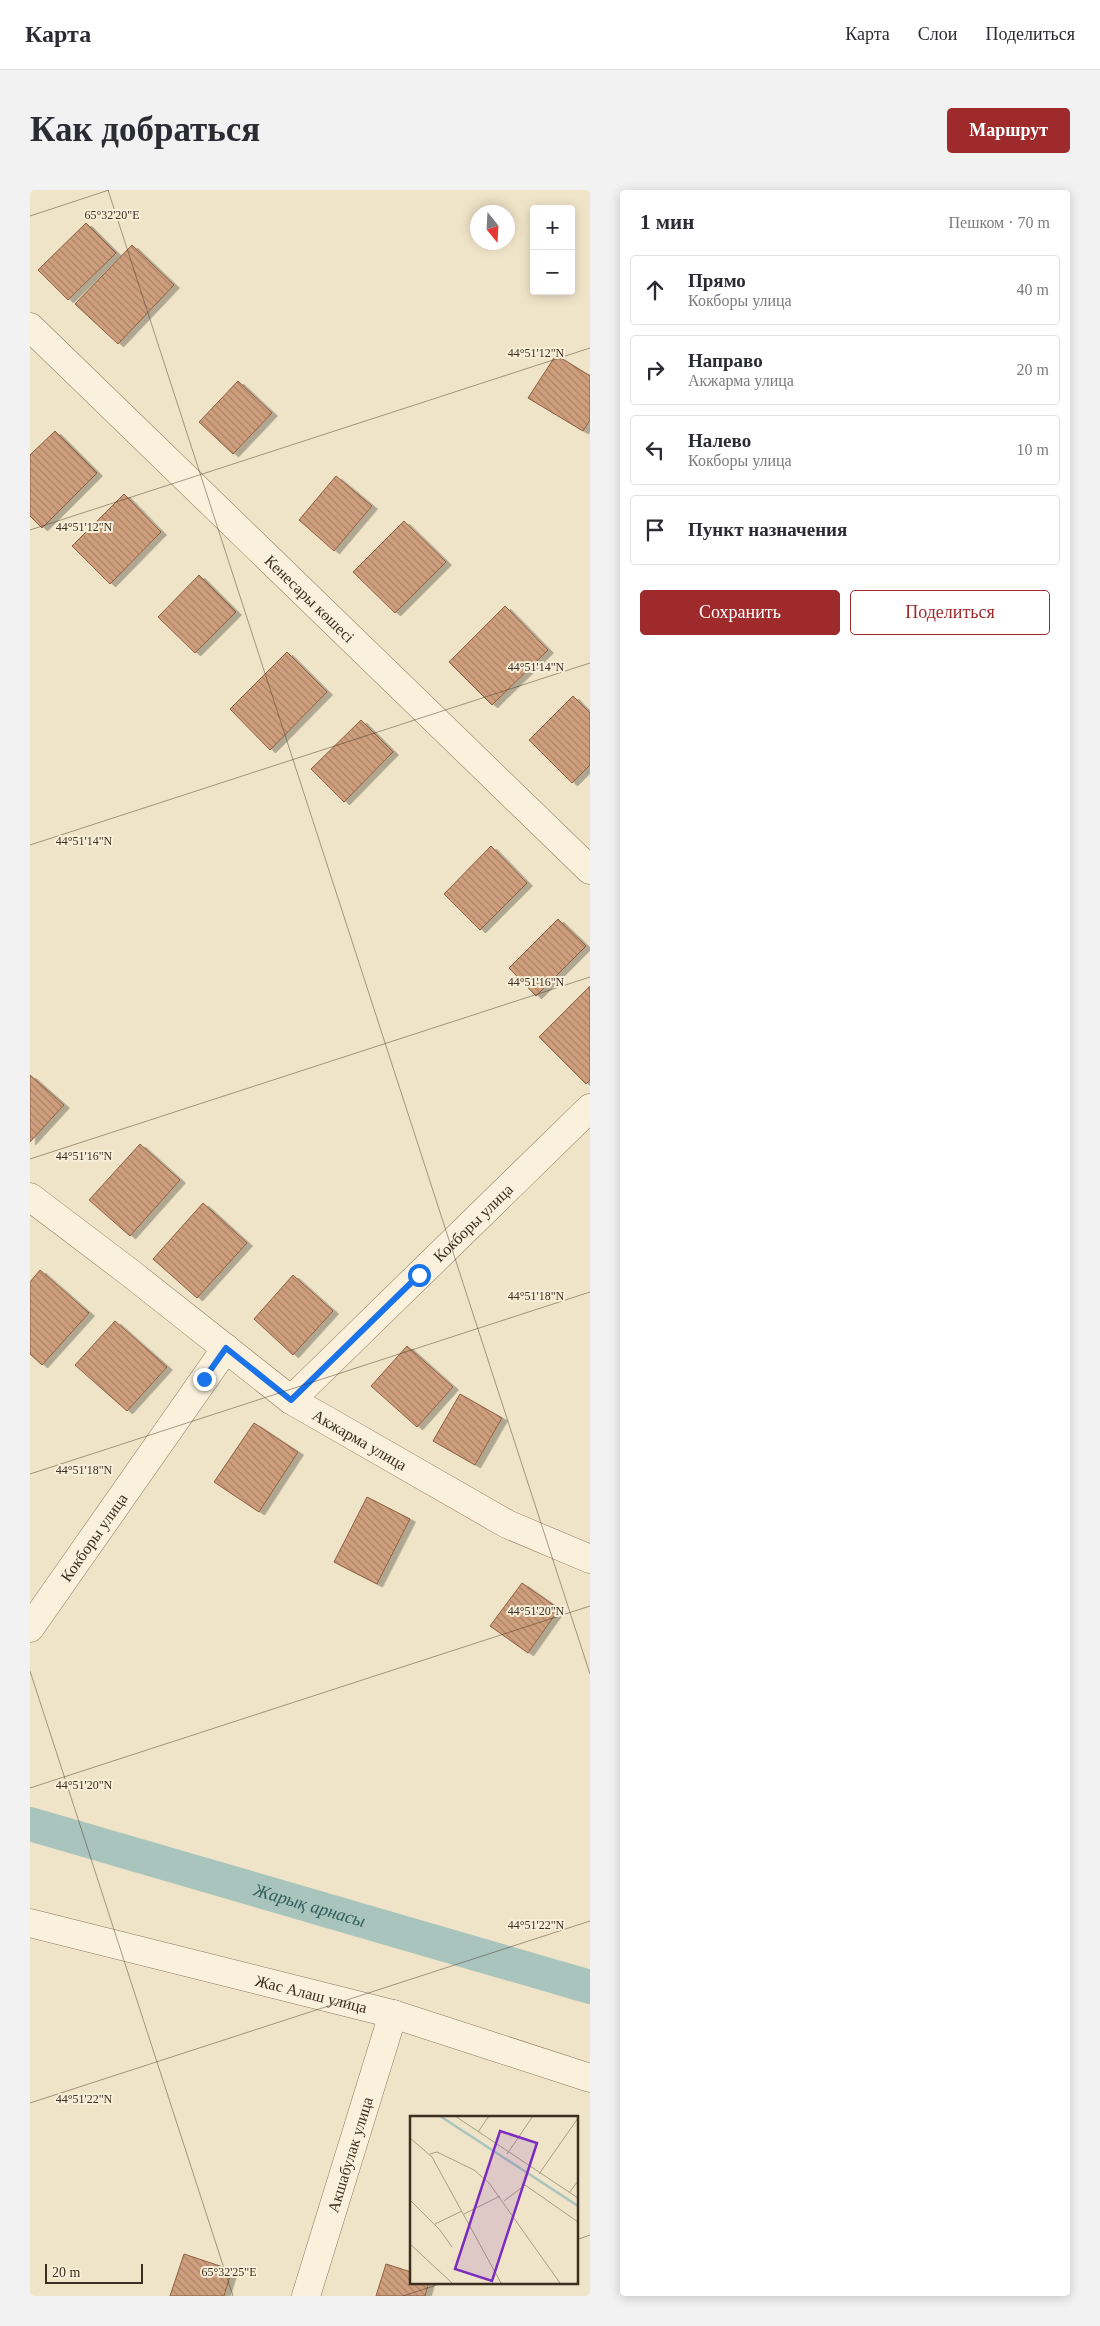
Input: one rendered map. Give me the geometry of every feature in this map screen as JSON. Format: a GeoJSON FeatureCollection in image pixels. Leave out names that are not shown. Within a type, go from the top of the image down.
{"type":"FeatureCollection","features":[{"type":"Feature","properties":{"kind":"street","name":"Кенесары көшесі"},"geometry":{"type":"LineString","coordinates":[[30,327],[590,870]]}},
{"type":"Feature","properties":{"kind":"street","name":"Кокборы улица"},"geometry":{"type":"LineString","coordinates":[[291,1400],[590,1108]]}},
{"type":"Feature","properties":{"kind":"street","name":"Акжарма улица"},"geometry":{"type":"LineString","coordinates":[[30,1197],[291,1400],[507,1524],[590,1558]]}},
{"type":"Feature","properties":{"kind":"street","name":"Кокборы улица"},"geometry":{"type":"LineString","coordinates":[[30,1628],[226,1348]]}},
{"type":"Feature","properties":{"kind":"street","name":"Жас Алаш улица"},"geometry":{"type":"LineString","coordinates":[[30,1923],[393,2014],[590,2078]]}},
{"type":"Feature","properties":{"kind":"street","name":"Акшабулак улица"},"geometry":{"type":"LineString","coordinates":[[306,2296],[393,2014]]}},
{"type":"Feature","properties":{"kind":"building"},"geometry":{"type":"Polygon","coordinates":[[[86,223],[116,253],[68,300],[38,270],[86,223]]]}},
{"type":"Feature","properties":{"kind":"building"},"geometry":{"type":"Polygon","coordinates":[[[132,245],[174,285],[118,344],[75,304],[132,245]]]}},
{"type":"Feature","properties":{"kind":"building"},"geometry":{"type":"Polygon","coordinates":[[[556,355],[590,376],[590,420],[583,431],[528,398],[556,355]]]}},
{"type":"Feature","properties":{"kind":"building"},"geometry":{"type":"Polygon","coordinates":[[[238,381],[272,413],[233,454],[199,422],[238,381]]]}},
{"type":"Feature","properties":{"kind":"building"},"geometry":{"type":"Polygon","coordinates":[[[55,431],[97,473],[42,528],[30,516],[30,455],[55,431]]]}},
{"type":"Feature","properties":{"kind":"building"},"geometry":{"type":"Polygon","coordinates":[[[336,476],[372,506],[334,551],[299,520],[336,476]]]}},
{"type":"Feature","properties":{"kind":"building"},"geometry":{"type":"Polygon","coordinates":[[[124,494],[161,532],[110,584],[72,546],[124,494]]]}},
{"type":"Feature","properties":{"kind":"building"},"geometry":{"type":"Polygon","coordinates":[[[404,521],[446,562],[395,613],[353,572],[404,521]]]}},
{"type":"Feature","properties":{"kind":"building"},"geometry":{"type":"Polygon","coordinates":[[[199,575],[236,612],[195,653],[158,617],[199,575]]]}},
{"type":"Feature","properties":{"kind":"building"},"geometry":{"type":"Polygon","coordinates":[[[505,606],[548,650],[492,705],[449,662],[505,606]]]}},
{"type":"Feature","properties":{"kind":"building"},"geometry":{"type":"Polygon","coordinates":[[[287,652],[327,692],[270,750],[230,709],[287,652]]]}},
{"type":"Feature","properties":{"kind":"building"},"geometry":{"type":"Polygon","coordinates":[[[573,696],[590,713],[590,765],[572,783],[529,740],[573,696]]]}},
{"type":"Feature","properties":{"kind":"building"},"geometry":{"type":"Polygon","coordinates":[[[361,720],[393,752],[344,802],[311,769],[361,720]]]}},
{"type":"Feature","properties":{"kind":"building"},"geometry":{"type":"Polygon","coordinates":[[[491,846],[527,883],[480,930],[444,894],[491,846]]]}},
{"type":"Feature","properties":{"kind":"building"},"geometry":{"type":"Polygon","coordinates":[[[558,919],[586,946],[536,996],[509,968],[558,919]]]}},
{"type":"Feature","properties":{"kind":"building"},"geometry":{"type":"Polygon","coordinates":[[[590,986],[590,1080],[586,1084],[539,1037],[590,986]]]}},
{"type":"Feature","properties":{"kind":"building"},"geometry":{"type":"Polygon","coordinates":[[[30,1075],[64,1105],[30,1142],[30,1075]]]}},
{"type":"Feature","properties":{"kind":"building"},"geometry":{"type":"Polygon","coordinates":[[[140,1144],[180,1180],[130,1236],[89,1200],[140,1144]]]}},
{"type":"Feature","properties":{"kind":"building"},"geometry":{"type":"Polygon","coordinates":[[[203,1203],[247,1243],[197,1298],[153,1259],[203,1203]]]}},
{"type":"Feature","properties":{"kind":"building"},"geometry":{"type":"Polygon","coordinates":[[[40,1270],[89,1313],[42,1365],[30,1354],[30,1282],[40,1270]]]}},
{"type":"Feature","properties":{"kind":"building"},"geometry":{"type":"Polygon","coordinates":[[[293,1275],[333,1311],[293,1355],[254,1319],[293,1275]]]}},
{"type":"Feature","properties":{"kind":"building"},"geometry":{"type":"Polygon","coordinates":[[[115,1321],[167,1367],[127,1411],[75,1365],[115,1321]]]}},
{"type":"Feature","properties":{"kind":"building"},"geometry":{"type":"Polygon","coordinates":[[[407,1346],[453,1387],[417,1427],[371,1386],[407,1346]]]}},
{"type":"Feature","properties":{"kind":"building"},"geometry":{"type":"Polygon","coordinates":[[[460,1394],[502,1418],[475,1465],[433,1441],[460,1394]]]}},
{"type":"Feature","properties":{"kind":"building"},"geometry":{"type":"Polygon","coordinates":[[[254,1423],[298,1452],[259,1512],[214,1482],[254,1423]]]}},
{"type":"Feature","properties":{"kind":"building"},"geometry":{"type":"Polygon","coordinates":[[[367,1497],[410,1519],[377,1584],[334,1562],[367,1497]]]}},
{"type":"Feature","properties":{"kind":"building"},"geometry":{"type":"Polygon","coordinates":[[[522,1583],[559,1609],[528,1653],[490,1626],[522,1583]]]}},
{"type":"Feature","properties":{"kind":"building"},"geometry":{"type":"Polygon","coordinates":[[[184,2254],[232,2270],[224,2296],[170,2296],[184,2254]]]}},
{"type":"Feature","properties":{"kind":"building"},"geometry":{"type":"Polygon","coordinates":[[[386,2264],[410,2272],[410,2284],[428,2284],[425,2296],[376,2296],[386,2264]]]}},
{"type":"Feature","properties":{"kind":"waterway","name":"Жарық арнасы"},"geometry":{"type":"LineString","coordinates":[[30,1824],[590,1987]]}},
{"type":"Feature","properties":{"kind":"route"},"geometry":{"type":"LineString","coordinates":[[204,1379],[226,1348],[291,1400],[419,1275]]}}]}
